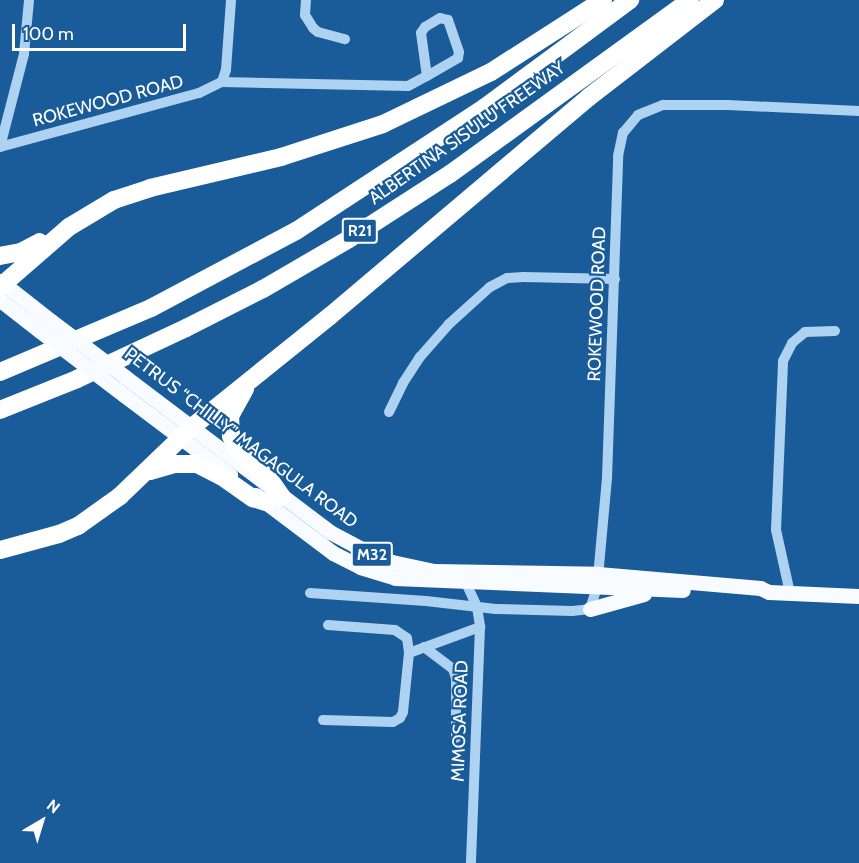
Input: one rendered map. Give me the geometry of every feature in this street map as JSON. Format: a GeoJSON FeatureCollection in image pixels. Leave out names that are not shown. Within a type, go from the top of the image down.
{"type":"FeatureCollection","features":[{"type":"Feature","properties":{"kind":"highway"},"geometry":{"type":"LineString","coordinates":[[1,288],[69,227],[91,212],[129,194],[281,157],[392,120],[491,72],[603,0]]}},
{"type":"Feature","properties":{"kind":"highway","name":"ALBERTINA SISULU FREEWAY"},"geometry":{"type":"LineString","coordinates":[[0,372],[151,308],[296,231],[484,108],[630,0]]}},
{"type":"Feature","properties":{"kind":"highway","name":"ALBERTINA SISULU FREEWAY"},"geometry":{"type":"LineString","coordinates":[[0,410],[77,379],[186,328],[263,289],[349,239],[450,174],[690,0]]}},
{"type":"Feature","properties":{"kind":"highway"},"geometry":{"type":"LineString","coordinates":[[0,550],[35,542],[78,526],[120,496],[149,472],[186,432],[589,97],[715,0]]}},
{"type":"Feature","properties":{"kind":"highway"},"geometry":{"type":"LineString","coordinates":[[0,256],[30,249],[56,232],[69,227]]}},
{"type":"Feature","properties":{"kind":"highway"},"geometry":{"type":"LineString","coordinates":[[149,472],[175,464],[197,465],[221,476],[253,498],[274,499],[270,480],[239,450],[231,436],[230,423],[233,408],[253,378]]}},
{"type":"Feature","properties":{"kind":"main road","name":"PETRUS “CHILLY” MAGAGULA ROAD"},"geometry":{"type":"LineString","coordinates":[[1,288],[124,395],[186,432]]}},
{"type":"Feature","properties":{"kind":"main road","name":"PETRUS “CHILLY” MAGAGULA ROAD"},"geometry":{"type":"LineString","coordinates":[[46,326],[125,377],[186,432],[274,499],[371,554],[412,567],[477,573],[760,588],[770,592],[859,596]]}},
{"type":"Feature","properties":{"kind":"main road","name":"PETRUS “CHILLY” MAGAGULA ROAD"},"geometry":{"type":"LineString","coordinates":[[274,499],[316,542],[360,567],[378,574],[412,581],[466,583],[597,581],[761,595],[770,592]]}},
{"type":"Feature","properties":{"kind":"main road"},"geometry":{"type":"LineString","coordinates":[[590,609],[639,595],[685,590]]}},
{"type":"Feature","properties":{"kind":"street"},"geometry":{"type":"LineString","coordinates":[[0,147],[24,54],[29,0]]}},
{"type":"Feature","properties":{"kind":"street"},"geometry":{"type":"LineString","coordinates":[[231,0],[226,70],[222,82],[408,86],[427,76],[458,58],[459,52],[448,20],[440,18],[424,27],[421,33],[427,76]]}},
{"type":"Feature","properties":{"kind":"street"},"geometry":{"type":"LineString","coordinates":[[306,0],[305,15],[313,28],[318,32],[345,39]]}},
{"type":"Feature","properties":{"kind":"street","name":"ROKEWOOD ROAD"},"geometry":{"type":"LineString","coordinates":[[0,147],[189,96],[222,82]]}},
{"type":"Feature","properties":{"kind":"street","name":"ROKEWOOD ROAD"},"geometry":{"type":"LineString","coordinates":[[590,609],[597,581],[607,478],[618,156],[623,133],[638,115],[648,109],[679,105],[859,111]]}},
{"type":"Feature","properties":{"kind":"street"},"geometry":{"type":"LineString","coordinates":[[389,412],[403,383],[420,357],[449,324],[490,287],[507,278],[615,279]]}},
{"type":"Feature","properties":{"kind":"street"},"geometry":{"type":"LineString","coordinates":[[790,593],[776,530],[783,361],[792,343],[805,332],[835,331]]}},
{"type":"Feature","properties":{"kind":"street","name":"MIMOSA ROAD"},"geometry":{"type":"LineString","coordinates":[[466,583],[477,607],[480,627],[471,863]]}},
{"type":"Feature","properties":{"kind":"street"},"geometry":{"type":"LineString","coordinates":[[310,593],[426,600],[477,607],[572,612],[590,609]]}},
{"type":"Feature","properties":{"kind":"street"},"geometry":{"type":"LineString","coordinates":[[323,720],[393,722],[400,718],[403,712],[409,653],[407,638],[395,630],[328,625]]}},
{"type":"Feature","properties":{"kind":"street"},"geometry":{"type":"LineString","coordinates":[[409,653],[480,627]]}},
{"type":"Feature","properties":{"kind":"street"},"geometry":{"type":"LineString","coordinates":[[424,647],[453,669],[456,678],[456,738]]}}]}
